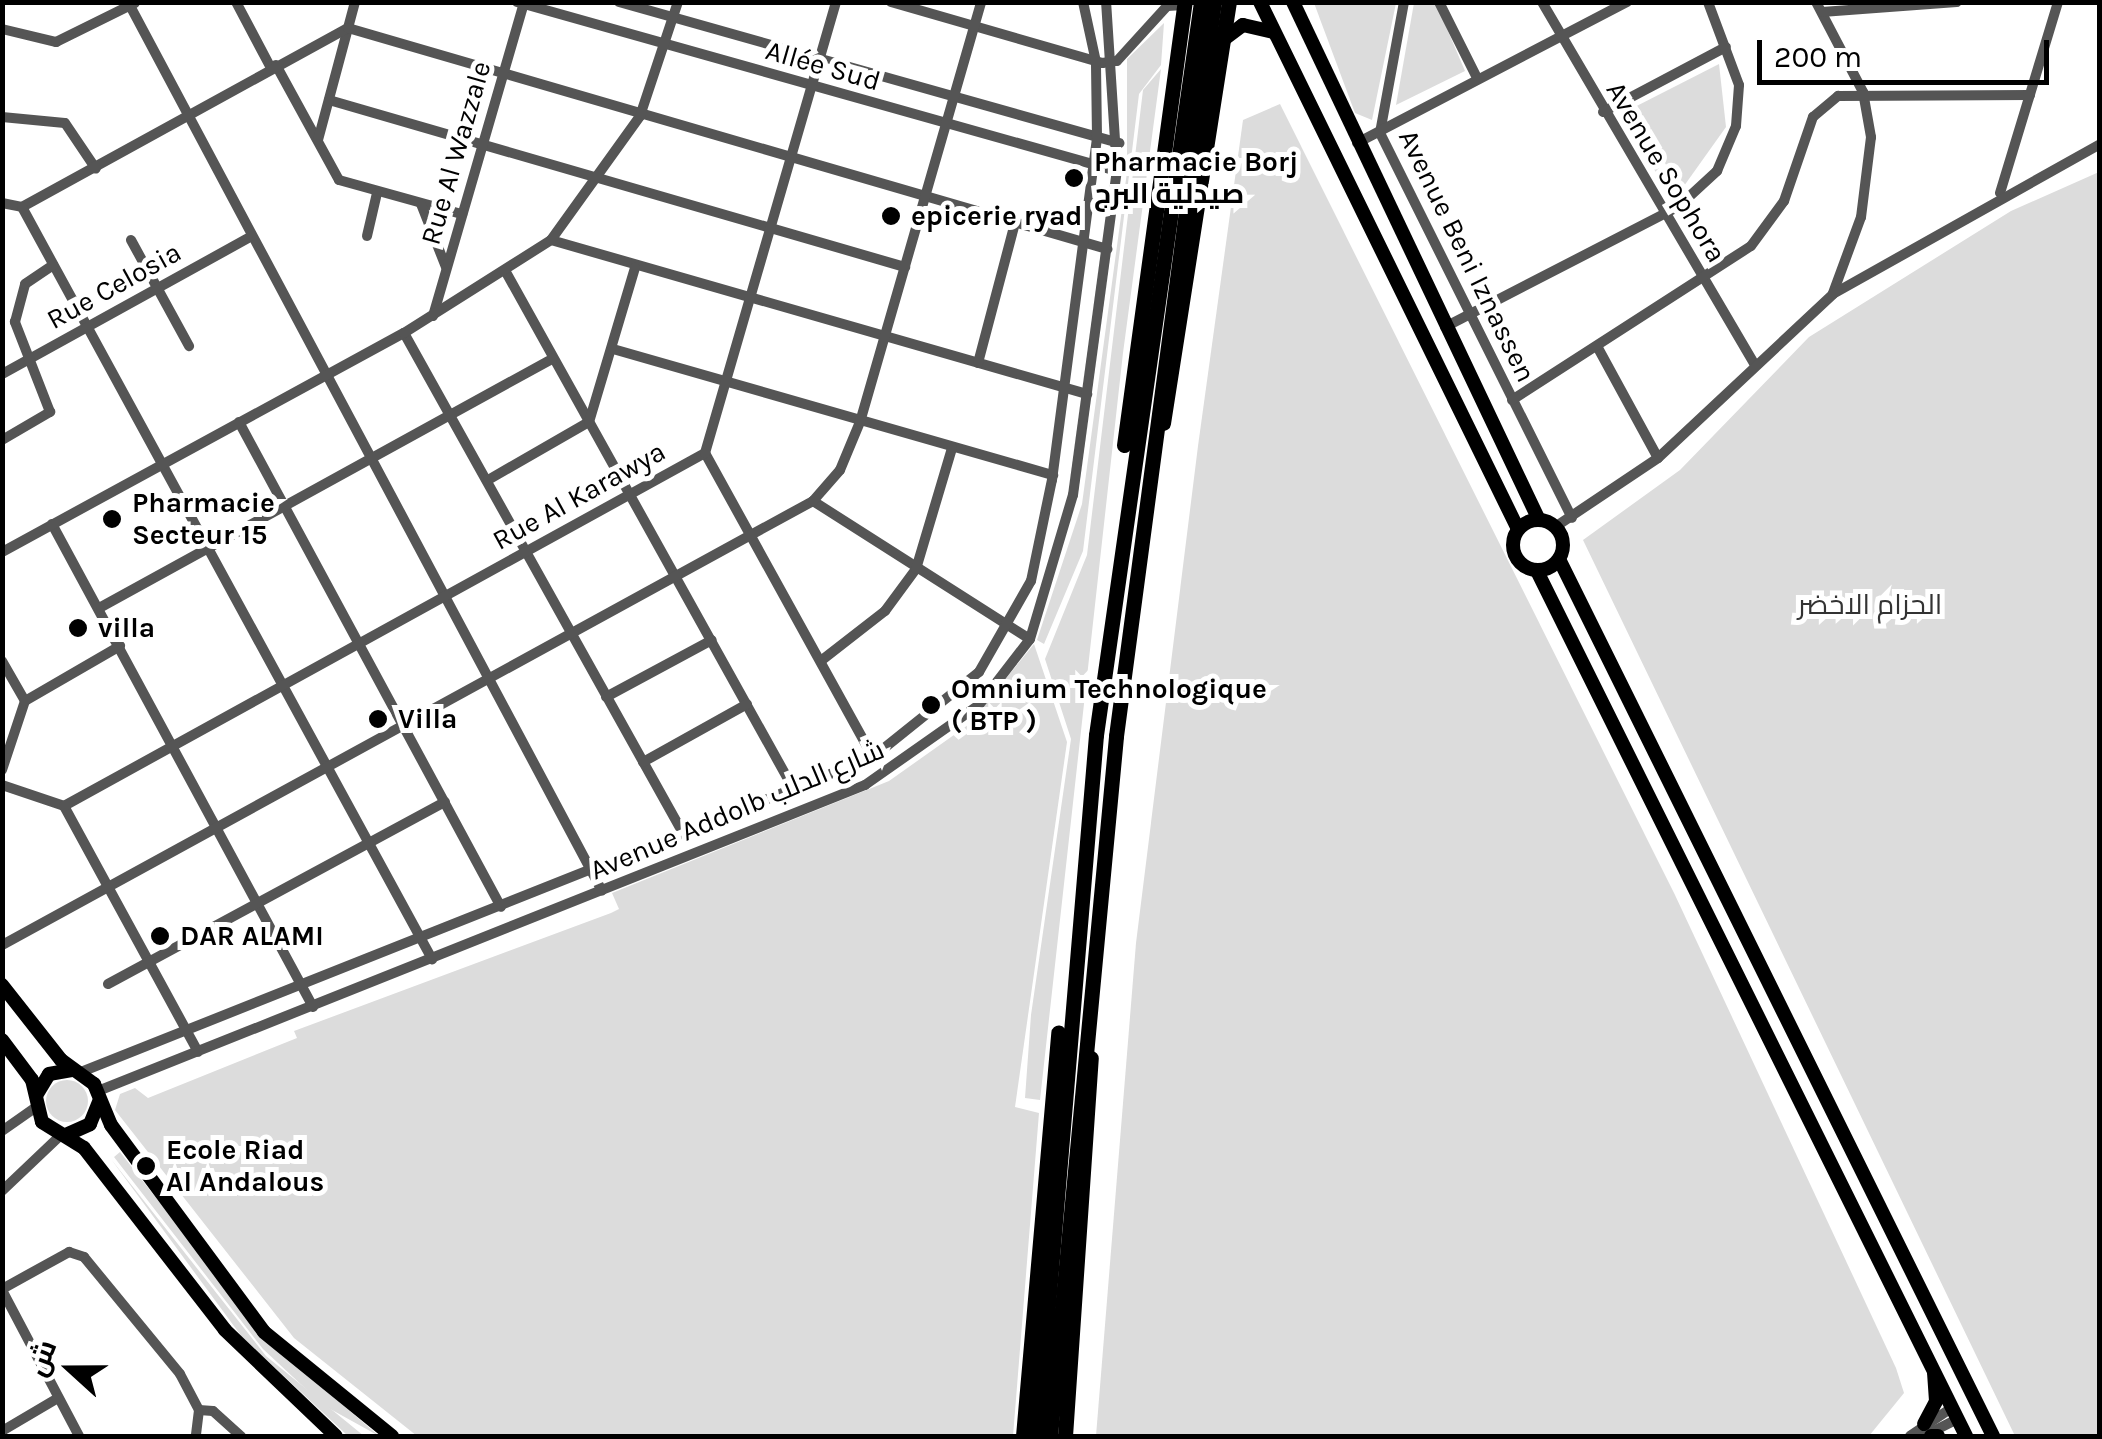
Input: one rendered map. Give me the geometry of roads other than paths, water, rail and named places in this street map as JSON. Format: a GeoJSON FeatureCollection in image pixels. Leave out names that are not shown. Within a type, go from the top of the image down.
{"type":"FeatureCollection","features":[{"type":"Feature","properties":{"kind":"highway"},"geometry":{"type":"LineString","coordinates":[[1050,1436],[1094,944],[1144,514],[1214,2]]}},
{"type":"Feature","properties":{"kind":"highway"},"geometry":{"type":"LineString","coordinates":[[1144,514],[1229,2]]}},
{"type":"Feature","properties":{"kind":"highway"},"geometry":{"type":"LineString","coordinates":[[1037,1436],[1076,941],[1125,508],[1190,3]]}},
{"type":"Feature","properties":{"kind":"highway"},"geometry":{"type":"LineString","coordinates":[[1023,1436],[1049,1110],[1076,941]]}},
{"type":"Feature","properties":{"kind":"highway"},"geometry":{"type":"LineString","coordinates":[[1065,1436],[1094,944]]}},
{"type":"Feature","properties":{"kind":"main road"},"geometry":{"type":"LineString","coordinates":[[1260,2],[1518,530],[1516,558],[1536,570],[1966,1436]]}},
{"type":"Feature","properties":{"kind":"main road"},"geometry":{"type":"LineString","coordinates":[[1292,2],[1356,144],[1539,520],[1555,526],[1558,558],[1993,1436]]}},
{"type":"Feature","properties":{"kind":"main road"},"geometry":{"type":"LineString","coordinates":[[1223,40],[1242,25],[1274,32]]}},
{"type":"Feature","properties":{"kind":"main road"},"geometry":{"type":"LineString","coordinates":[[1518,530],[1539,520]]}},
{"type":"Feature","properties":{"kind":"main road"},"geometry":{"type":"LineString","coordinates":[[1536,570],[1558,558]]}},
{"type":"Feature","properties":{"kind":"main road"},"geometry":{"type":"LineString","coordinates":[[2,985],[99,1096],[264,1332],[392,1436]]}},
{"type":"Feature","properties":{"kind":"main road"},"geometry":{"type":"LineString","coordinates":[[2,1040],[36,1100],[225,1330],[336,1436]]}},
{"type":"Feature","properties":{"kind":"main road"},"geometry":{"type":"LineString","coordinates":[[36,1100],[49,1074],[77,1071]]}},
{"type":"Feature","properties":{"kind":"main road"},"geometry":{"type":"LineString","coordinates":[[66,1133],[90,1124],[99,1096]]}},
{"type":"Feature","properties":{"kind":"main road"},"geometry":{"type":"LineString","coordinates":[[1929,1433],[1936,1401],[1935,1367]]}},
{"type":"Feature","properties":{"kind":"main road"},"geometry":{"type":"LineString","coordinates":[[1956,1413],[1979,1403]]}},
{"type":"Feature","properties":{"kind":"main road"},"geometry":{"type":"LineString","coordinates":[[1956,1413],[1979,1403]]}},
{"type":"Feature","properties":{"kind":"street"},"geometry":{"type":"LineString","coordinates":[[236,2],[339,180],[462,214]]}},
{"type":"Feature","properties":{"kind":"street"},"geometry":{"type":"LineString","coordinates":[[318,140],[355,2]]}},
{"type":"Feature","properties":{"kind":"street","name":"Allée Sud"},"geometry":{"type":"LineString","coordinates":[[619,2],[1119,143]]}},
{"type":"Feature","properties":{"kind":"street"},"geometry":{"type":"LineString","coordinates":[[2,552],[404,333],[506,274],[551,240],[600,182],[640,116],[670,45],[678,2]]}},
{"type":"Feature","properties":{"kind":"street","name":"Rue Al Karawya"},"geometry":{"type":"LineString","coordinates":[[64,806],[358,639],[526,553],[705,453],[836,2]]}},
{"type":"Feature","properties":{"kind":"street"},"geometry":{"type":"LineString","coordinates":[[890,2],[1096,62],[1117,61],[1167,6],[1190,3]]}},
{"type":"Feature","properties":{"kind":"street"},"geometry":{"type":"LineString","coordinates":[[2,944],[330,770],[813,501],[840,470],[860,422],[981,2]]}},
{"type":"Feature","properties":{"kind":"street","name":"Avenue Addolb شارع الدلب"},"geometry":{"type":"LineString","coordinates":[[77,1071],[592,874],[873,757],[948,704],[1011,628],[1040,552],[1094,165],[1096,62],[1083,2]]}},
{"type":"Feature","properties":{"kind":"street","name":"Avenue Addolb شارع الدلب"},"geometry":{"type":"LineString","coordinates":[[99,1096],[198,1052],[602,892],[906,764],[979,705],[1030,639],[1063,547],[1118,170],[1117,61],[1106,2]]}},
{"type":"Feature","properties":{"kind":"street","name":"Avenue Beni Iznassen"},"geometry":{"type":"LineString","coordinates":[[1404,2],[1380,133],[1572,518]]}},
{"type":"Feature","properties":{"kind":"street"},"geometry":{"type":"LineString","coordinates":[[1439,2],[1477,78]]}},
{"type":"Feature","properties":{"kind":"street","name":"Avenue Sophora"},"geometry":{"type":"LineString","coordinates":[[1542,2],[1754,364]]}},
{"type":"Feature","properties":{"kind":"street"},"geometry":{"type":"LineString","coordinates":[[1356,144],[1627,2]]}},
{"type":"Feature","properties":{"kind":"street"},"geometry":{"type":"LineString","coordinates":[[1445,327],[1664,212],[1705,184],[1730,144],[1739,85],[1708,2]]}},
{"type":"Feature","properties":{"kind":"street"},"geometry":{"type":"LineString","coordinates":[[1833,294],[1868,185],[1863,92],[1819,8],[1956,2]]}},
{"type":"Feature","properties":{"kind":"street"},"geometry":{"type":"LineString","coordinates":[[2000,194],[2058,2]]}},
{"type":"Feature","properties":{"kind":"street","name":"Allée Sud"},"geometry":{"type":"LineString","coordinates":[[521,3],[1118,170]]}},
{"type":"Feature","properties":{"kind":"street","name":"Rue Al Wazzale"},"geometry":{"type":"LineString","coordinates":[[433,316],[521,3]]}},
{"type":"Feature","properties":{"kind":"street"},"geometry":{"type":"LineString","coordinates":[[2,29],[56,42],[132,4],[248,238],[371,458],[602,892]]}},
{"type":"Feature","properties":{"kind":"street"},"geometry":{"type":"LineString","coordinates":[[2,203],[22,208],[348,28],[501,76],[1107,249]]}},
{"type":"Feature","properties":{"kind":"street"},"geometry":{"type":"LineString","coordinates":[[1603,112],[1726,47]]}},
{"type":"Feature","properties":{"kind":"street"},"geometry":{"type":"LineString","coordinates":[[1512,400],[1706,280],[1768,226],[1816,112],[1863,92],[2030,95]]}},
{"type":"Feature","properties":{"kind":"street"},"geometry":{"type":"LineString","coordinates":[[328,100],[600,182],[905,267]]}},
{"type":"Feature","properties":{"kind":"street"},"geometry":{"type":"LineString","coordinates":[[2,118],[66,123],[96,169]]}},
{"type":"Feature","properties":{"kind":"street"},"geometry":{"type":"LineString","coordinates":[[1555,526],[1658,458],[1833,294],[2000,194],[2100,144]]}},
{"type":"Feature","properties":{"kind":"street"},"geometry":{"type":"LineString","coordinates":[[367,236],[377,193]]}},
{"type":"Feature","properties":{"kind":"street"},"geometry":{"type":"LineString","coordinates":[[420,204],[447,268]]}},
{"type":"Feature","properties":{"kind":"street"},"geometry":{"type":"LineString","coordinates":[[22,208],[432,960]]}},
{"type":"Feature","properties":{"kind":"street"},"geometry":{"type":"LineString","coordinates":[[978,363],[1015,224]]}},
{"type":"Feature","properties":{"kind":"street","name":"Rue Celosia"},"geometry":{"type":"LineString","coordinates":[[2,374],[248,238]]}},
{"type":"Feature","properties":{"kind":"street"},"geometry":{"type":"LineString","coordinates":[[131,240],[190,346]]}},
{"type":"Feature","properties":{"kind":"street"},"geometry":{"type":"LineString","coordinates":[[551,240],[634,268],[1086,394]]}},
{"type":"Feature","properties":{"kind":"street"},"geometry":{"type":"LineString","coordinates":[[2,440],[48,414],[24,360],[15,322],[23,287],[53,265]]}},
{"type":"Feature","properties":{"kind":"street"},"geometry":{"type":"LineString","coordinates":[[488,480],[589,422],[634,268]]}},
{"type":"Feature","properties":{"kind":"street"},"geometry":{"type":"LineString","coordinates":[[506,274],[793,788]]}},
{"type":"Feature","properties":{"kind":"street"},"geometry":{"type":"LineString","coordinates":[[404,333],[488,480],[570,637],[684,835]]}},
{"type":"Feature","properties":{"kind":"street"},"geometry":{"type":"LineString","coordinates":[[1598,348],[1658,458]]}},
{"type":"Feature","properties":{"kind":"street"},"geometry":{"type":"LineString","coordinates":[[613,349],[726,386],[1053,475]]}},
{"type":"Feature","properties":{"kind":"street"},"geometry":{"type":"LineString","coordinates":[[100,607],[371,458],[452,418],[552,359]]}},
{"type":"Feature","properties":{"kind":"street"},"geometry":{"type":"LineString","coordinates":[[239,422],[502,907]]}},
{"type":"Feature","properties":{"kind":"street"},"geometry":{"type":"LineString","coordinates":[[822,660],[886,611],[916,569],[952,448]]}},
{"type":"Feature","properties":{"kind":"street"},"geometry":{"type":"LineString","coordinates":[[705,453],[754,534],[873,757]]}},
{"type":"Feature","properties":{"kind":"street"},"geometry":{"type":"LineString","coordinates":[[813,501],[1030,639]]}},
{"type":"Feature","properties":{"kind":"street"},"geometry":{"type":"LineString","coordinates":[[52,524],[314,1007]]}},
{"type":"Feature","properties":{"kind":"street"},"geometry":{"type":"LineString","coordinates":[[606,697],[712,640]]}},
{"type":"Feature","properties":{"kind":"street"},"geometry":{"type":"LineString","coordinates":[[2,770],[26,701],[120,646]]}},
{"type":"Feature","properties":{"kind":"street"},"geometry":{"type":"LineString","coordinates":[[2,661],[26,701]]}},
{"type":"Feature","properties":{"kind":"street"},"geometry":{"type":"LineString","coordinates":[[643,762],[747,704]]}},
{"type":"Feature","properties":{"kind":"street"},"geometry":{"type":"LineString","coordinates":[[2,785],[64,806],[198,1052]]}},
{"type":"Feature","properties":{"kind":"street"},"geometry":{"type":"LineString","coordinates":[[108,984],[152,966],[444,802]]}},
{"type":"Feature","properties":{"kind":"street"},"geometry":{"type":"LineString","coordinates":[[2,1131],[36,1100]]}},
{"type":"Feature","properties":{"kind":"street"},"geometry":{"type":"LineString","coordinates":[[2,1191],[66,1133]]}},
{"type":"Feature","properties":{"kind":"street"},"geometry":{"type":"LineString","coordinates":[[79,1436],[2,1289],[69,1252],[84,1257],[199,1410],[196,1436]]}},
{"type":"Feature","properties":{"kind":"street"},"geometry":{"type":"LineString","coordinates":[[2,1431],[58,1398]]}},
{"type":"Feature","properties":{"kind":"street"},"geometry":{"type":"LineString","coordinates":[[199,1410],[214,1410],[241,1436]]}},
{"type":"Feature","properties":{"kind":"street"},"geometry":{"type":"LineString","coordinates":[[1910,1436],[1929,1433],[1956,1413]]}},
{"type":"Feature","properties":{"kind":"place","name":"Pharmacie Borj صيدلية البرج"},"geometry":{"type":"Point","coordinates":[1074,178]}},
{"type":"Feature","properties":{"kind":"place","name":"epicerie ryad"},"geometry":{"type":"Point","coordinates":[891,216]}},
{"type":"Feature","properties":{"kind":"place","name":"Pharmacie Secteur 15"},"geometry":{"type":"Point","coordinates":[112,519]}},
{"type":"Feature","properties":{"kind":"place","name":"villa"},"geometry":{"type":"Point","coordinates":[78,628]}},
{"type":"Feature","properties":{"kind":"place","name":"Omnium Technologique ( BTP )"},"geometry":{"type":"Point","coordinates":[931,705]}},
{"type":"Feature","properties":{"kind":"place","name":"Villa"},"geometry":{"type":"Point","coordinates":[378,719]}},
{"type":"Feature","properties":{"kind":"place","name":"DAR ALAMI"},"geometry":{"type":"Point","coordinates":[160,936]}},
{"type":"Feature","properties":{"kind":"place","name":"Ecole Riad Al Andalous"},"geometry":{"type":"Point","coordinates":[146,1166]}},
{"type":"Feature","properties":{"kind":"park label","name":"الحزام الاخضر"},"geometry":{"type":"Point","coordinates":[1870,605]}}]}
